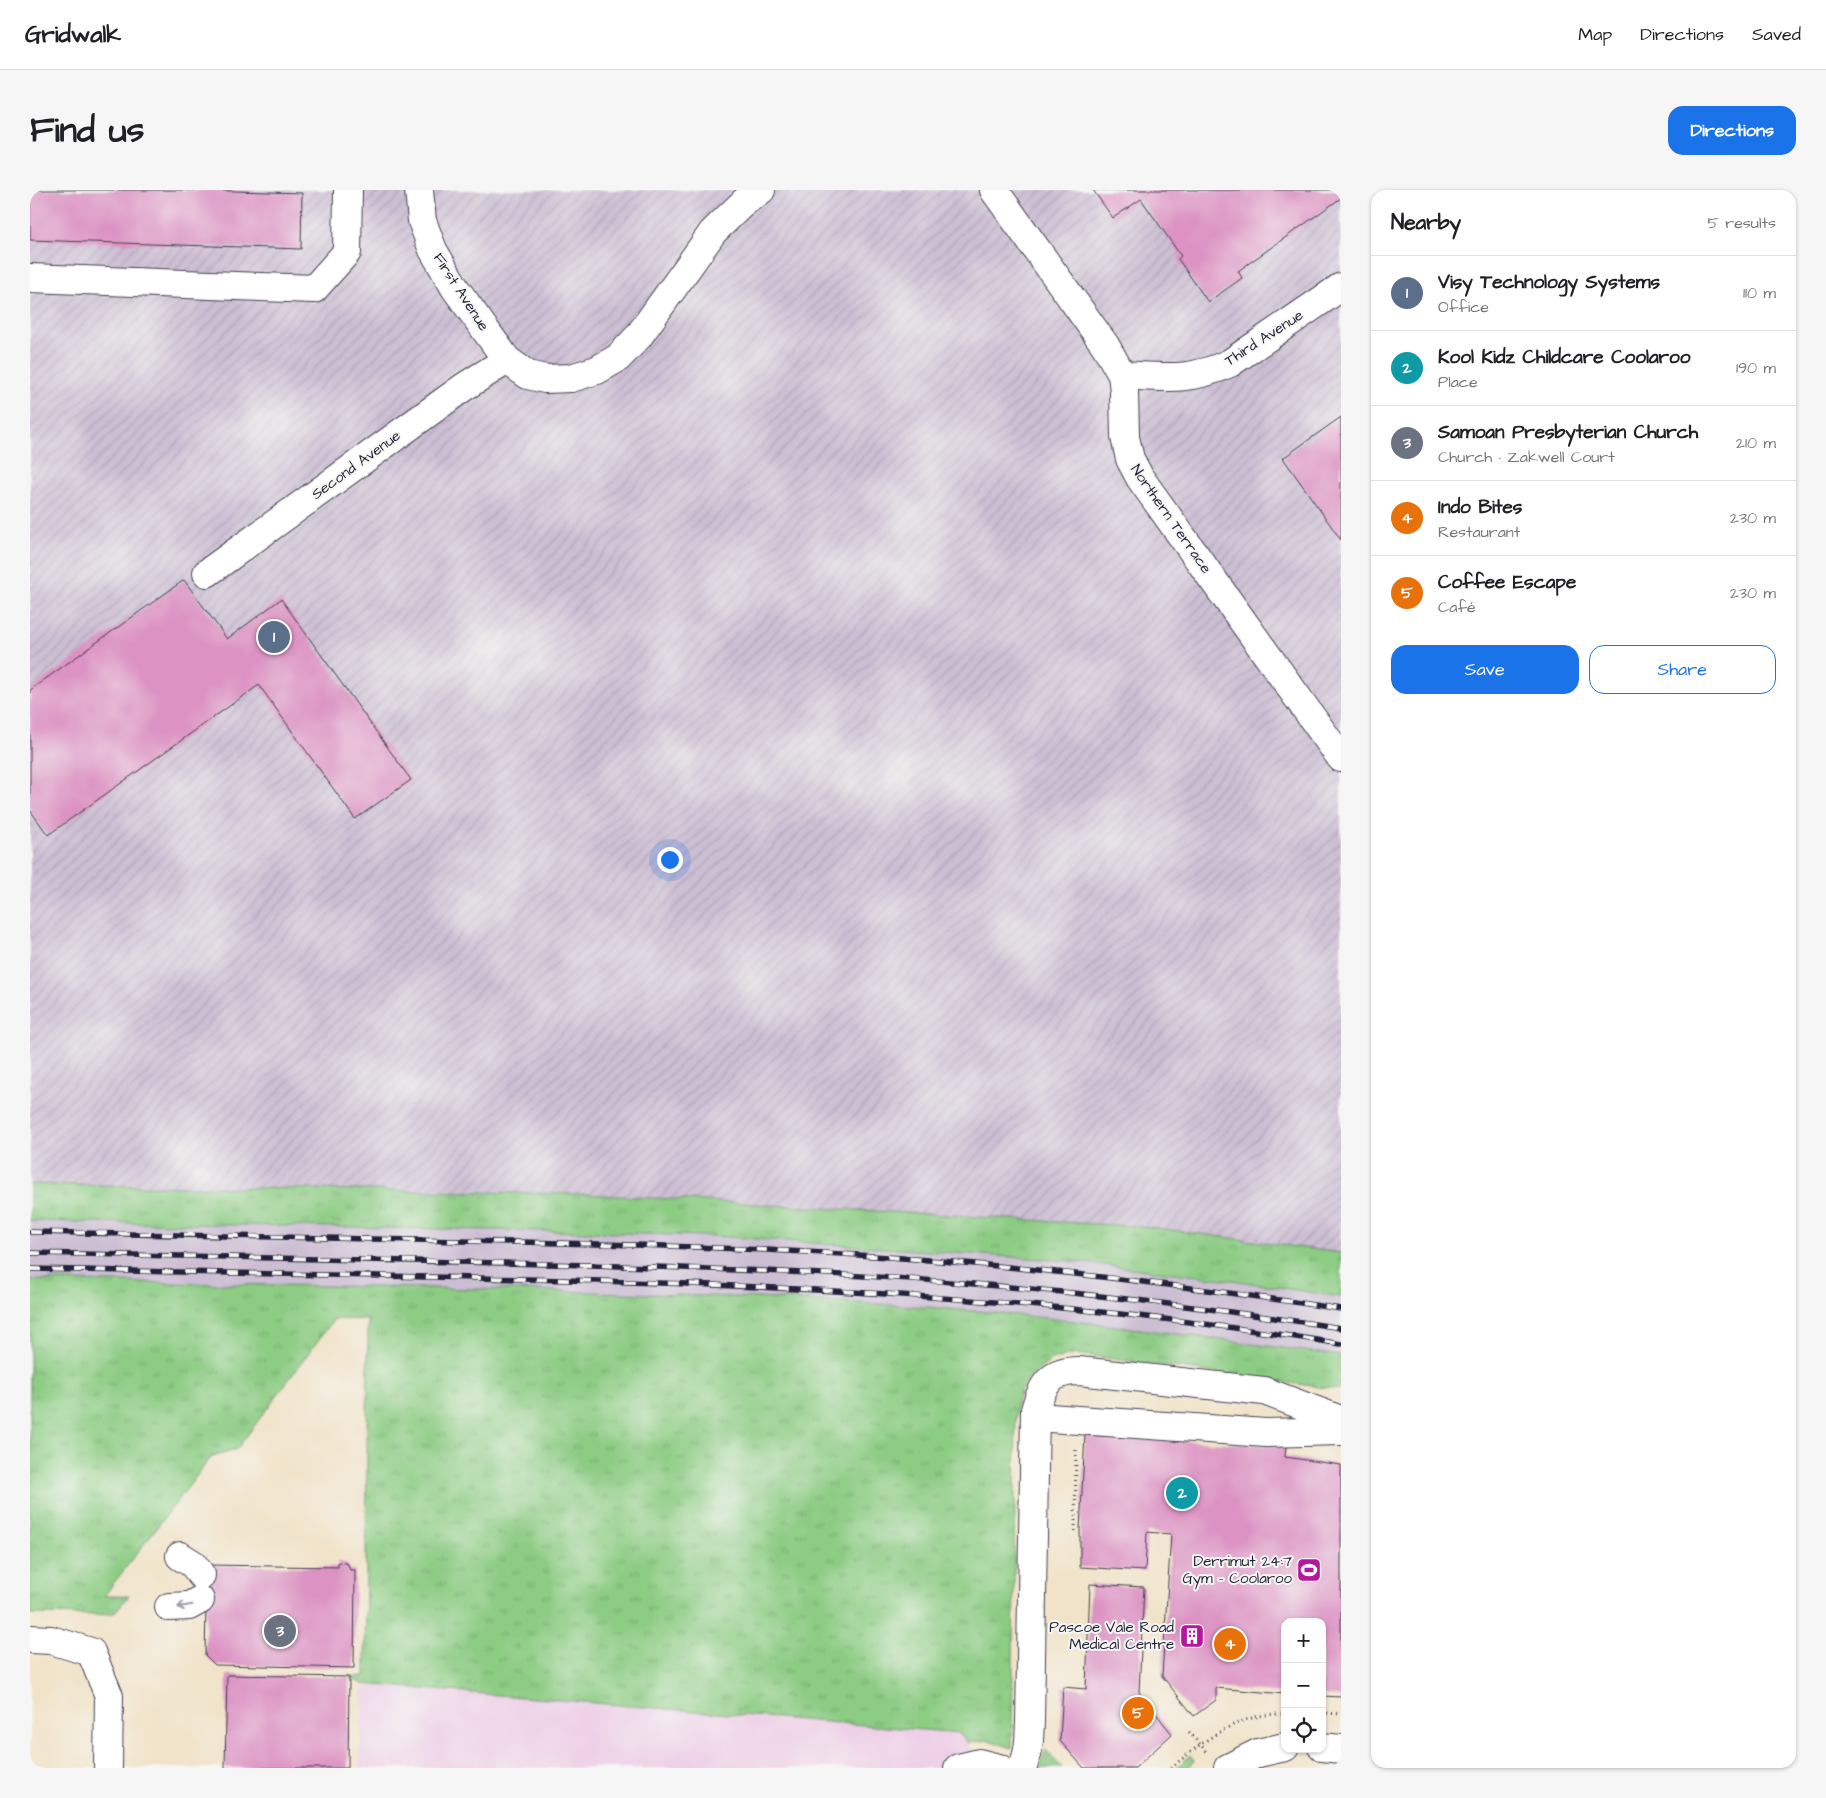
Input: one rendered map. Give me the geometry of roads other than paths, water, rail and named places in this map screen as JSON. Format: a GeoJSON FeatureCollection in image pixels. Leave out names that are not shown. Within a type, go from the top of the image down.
{"type":"FeatureCollection","features":[{"type":"Feature","properties":{"kind":"street"},"geometry":{"type":"LineString","coordinates":[[30,278],[314,289],[348,252],[348,190]]}},
{"type":"Feature","properties":{"kind":"street","name":"First Avenue"},"geometry":{"type":"LineString","coordinates":[[419,190],[422,221],[433,250],[455,288],[507,360],[528,375],[545,379],[571,378],[597,370],[618,358],[638,337],[712,232],[744,202],[761,190]]}},
{"type":"Feature","properties":{"kind":"street","name":"Northern Terrace"},"geometry":{"type":"LineString","coordinates":[[994,190],[1105,345],[1122,376],[1125,437],[1130,459],[1140,478],[1341,758]]}},
{"type":"Feature","properties":{"kind":"street","name":"Third Avenue"},"geometry":{"type":"LineString","coordinates":[[1122,376],[1179,378],[1214,370],[1230,363],[1341,287]]}},
{"type":"Feature","properties":{"kind":"street","name":"Second Avenue"},"geometry":{"type":"LineString","coordinates":[[207,573],[464,387],[507,360]]}},
{"type":"Feature","properties":{"kind":"street"},"geometry":{"type":"LineString","coordinates":[[1021,1768],[1028,1751],[1030,1722],[1035,1417],[1039,1395],[1045,1384],[1056,1375],[1068,1371],[1079,1371],[1264,1391],[1341,1420]]}},
{"type":"Feature","properties":{"kind":"street"},"geometry":{"type":"LineString","coordinates":[[1035,1417],[1266,1433],[1341,1431]]}},
{"type":"Feature","properties":{"kind":"street"},"geometry":{"type":"LineString","coordinates":[[169,1608],[189,1606],[201,1588],[193,1564],[180,1556]]}},
{"type":"Feature","properties":{"kind":"street"},"geometry":{"type":"LineString","coordinates":[[30,1639],[51,1640],[91,1652],[109,1696],[108,1768]]}},
{"type":"Feature","properties":{"kind":"street"},"geometry":{"type":"LineString","coordinates":[[1326,1747],[1341,1749]]}},
{"type":"Feature","properties":{"kind":"street"},"geometry":{"type":"LineString","coordinates":[[1219,1762],[1281,1748]]}},
{"type":"Feature","properties":{"kind":"street"},"geometry":{"type":"LineString","coordinates":[[958,1768],[979,1763],[998,1768]]}},
{"type":"Feature","properties":{"kind":"railway"},"geometry":{"type":"LineString","coordinates":[[30,1232],[700,1247],[821,1253],[1041,1270],[1341,1309]]}},
{"type":"Feature","properties":{"kind":"railway"},"geometry":{"type":"LineString","coordinates":[[30,1253],[591,1265],[831,1274],[1066,1292],[1204,1308],[1341,1328]]}},
{"type":"Feature","properties":{"kind":"railway"},"geometry":{"type":"LineString","coordinates":[[30,1269],[587,1281],[803,1289],[1019,1304],[1127,1315],[1341,1344]]}},
{"type":"Feature","properties":{"kind":"place","name":"Visy Technology Systems"},"geometry":{"type":"Point","coordinates":[274,637]}},
{"type":"Feature","properties":{"kind":"place","name":"Kool Kidz Childcare Coolaroo"},"geometry":{"type":"Point","coordinates":[1182,1493]}},
{"type":"Feature","properties":{"kind":"place","name":"Derrimut 24:7 Gym - Coolaroo"},"geometry":{"type":"Point","coordinates":[1309,1570]}},
{"type":"Feature","properties":{"kind":"place","name":"Samoan Presbyterian Church"},"geometry":{"type":"Point","coordinates":[280,1631]}},
{"type":"Feature","properties":{"kind":"place","name":"Pascoe Vale Road Medical Centre"},"geometry":{"type":"Point","coordinates":[1192,1636]}},
{"type":"Feature","properties":{"kind":"place","name":"Indo Bites"},"geometry":{"type":"Point","coordinates":[1230,1644]}},
{"type":"Feature","properties":{"kind":"place","name":"Coffee Escape"},"geometry":{"type":"Point","coordinates":[1138,1713]}}]}
